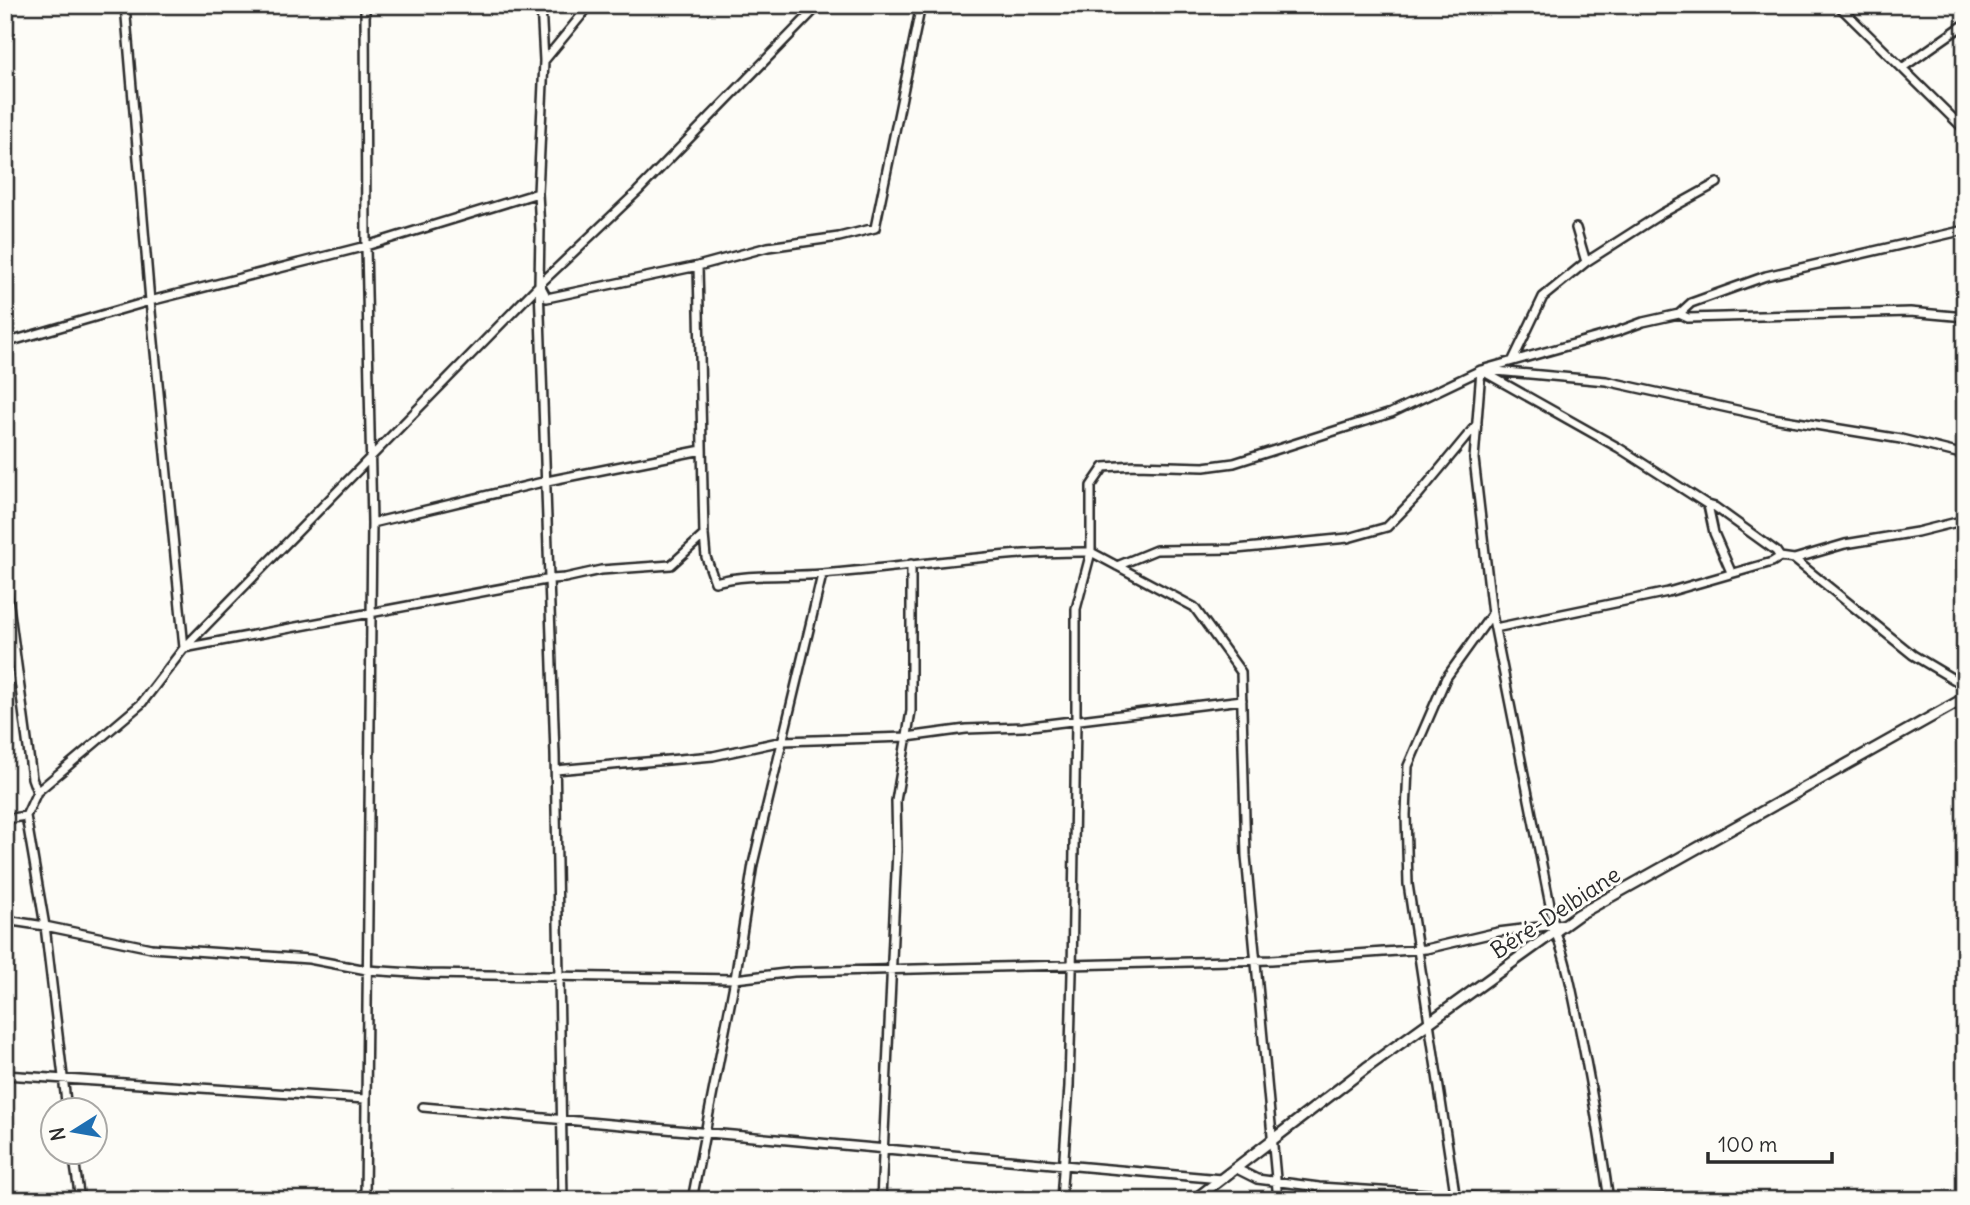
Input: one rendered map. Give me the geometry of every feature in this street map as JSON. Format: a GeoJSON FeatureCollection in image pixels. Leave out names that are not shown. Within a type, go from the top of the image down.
{"type":"FeatureCollection","features":[{"type":"Feature","properties":{"kind":"street"},"geometry":{"type":"LineString","coordinates":[[125,5],[184,648]]}},
{"type":"Feature","properties":{"kind":"street"},"geometry":{"type":"LineString","coordinates":[[365,5],[366,246],[372,523],[365,1200]]}},
{"type":"Feature","properties":{"kind":"street"},"geometry":{"type":"LineString","coordinates":[[541,5],[544,61],[538,193],[539,285],[551,579],[563,1200]]}},
{"type":"Feature","properties":{"kind":"street"},"geometry":{"type":"LineString","coordinates":[[544,61],[590,5]]}},
{"type":"Feature","properties":{"kind":"street"},"geometry":{"type":"LineString","coordinates":[[65,1096],[45,926],[26,816],[37,792],[141,704],[184,648],[539,285],[636,192],[819,5]]}},
{"type":"Feature","properties":{"kind":"street"},"geometry":{"type":"LineString","coordinates":[[539,285],[547,298],[698,266],[768,247],[839,237],[875,228],[921,5]]}},
{"type":"Feature","properties":{"kind":"street"},"geometry":{"type":"LineString","coordinates":[[1838,5],[1965,130]]}},
{"type":"Feature","properties":{"kind":"street"},"geometry":{"type":"LineString","coordinates":[[1902,68],[1965,24]]}},
{"type":"Feature","properties":{"kind":"street"},"geometry":{"type":"LineString","coordinates":[[1513,360],[1543,297],[1587,262],[1661,214],[1717,183]]}},
{"type":"Feature","properties":{"kind":"street"},"geometry":{"type":"LineString","coordinates":[[5,344],[150,300],[366,246],[538,193]]}},
{"type":"Feature","properties":{"kind":"street"},"geometry":{"type":"LineString","coordinates":[[1576,228],[1587,262]]}},
{"type":"Feature","properties":{"kind":"street"},"geometry":{"type":"LineString","coordinates":[[1061,1200],[1069,1086],[1076,609],[1091,552],[1091,486],[1104,467],[1204,467],[1234,463],[1391,413],[1480,370],[1679,314],[1690,303],[1766,276],[1965,230]]}},
{"type":"Feature","properties":{"kind":"street"},"geometry":{"type":"LineString","coordinates":[[698,266],[704,535],[706,557],[715,582],[730,578],[822,575],[1046,551],[1091,552],[1194,607],[1241,672],[1246,856],[1278,1200]]}},
{"type":"Feature","properties":{"kind":"street"},"geometry":{"type":"LineString","coordinates":[[1679,314],[1688,318],[1910,312],[1965,317]]}},
{"type":"Feature","properties":{"kind":"street"},"geometry":{"type":"LineString","coordinates":[[1480,370],[1474,459],[1492,614],[1554,928],[1561,945],[1577,1014],[1595,1105],[1609,1200]]}},
{"type":"Feature","properties":{"kind":"street"},"geometry":{"type":"LineString","coordinates":[[1480,370],[1606,381],[1773,418],[1901,439],[1965,455]]}},
{"type":"Feature","properties":{"kind":"street"},"geometry":{"type":"LineString","coordinates":[[1480,370],[1619,448],[1715,507],[1776,551],[1780,557]]}},
{"type":"Feature","properties":{"kind":"street"},"geometry":{"type":"LineString","coordinates":[[1117,566],[1156,550],[1236,549],[1348,538],[1387,527],[1419,494],[1477,424]]}},
{"type":"Feature","properties":{"kind":"street"},"geometry":{"type":"LineString","coordinates":[[372,523],[547,481],[702,450]]}},
{"type":"Feature","properties":{"kind":"street"},"geometry":{"type":"LineString","coordinates":[[1708,505],[1714,533],[1731,572]]}},
{"type":"Feature","properties":{"kind":"street"},"geometry":{"type":"LineString","coordinates":[[1495,628],[1648,596],[1772,562],[1780,557],[1794,559],[1844,544],[1917,532],[1965,520]]}},
{"type":"Feature","properties":{"kind":"street"},"geometry":{"type":"LineString","coordinates":[[184,648],[601,570],[671,565],[704,535]]}},
{"type":"Feature","properties":{"kind":"street"},"geometry":{"type":"LineString","coordinates":[[1794,559],[1913,655],[1965,686]]}},
{"type":"Feature","properties":{"kind":"street"},"geometry":{"type":"LineString","coordinates":[[881,1200],[897,850],[896,802],[911,711],[911,564]]}},
{"type":"Feature","properties":{"kind":"street"},"geometry":{"type":"LineString","coordinates":[[5,575],[32,778],[37,792]]}},
{"type":"Feature","properties":{"kind":"street"},"geometry":{"type":"LineString","coordinates":[[692,1200],[735,979],[753,864],[822,575]]}},
{"type":"Feature","properties":{"kind":"street"},"geometry":{"type":"LineString","coordinates":[[1456,1198],[1427,1024],[1408,884],[1408,766],[1446,678],[1492,614]]}},
{"type":"Feature","properties":{"kind":"street","name":"Béré-Delbiane"},"geometry":{"type":"LineString","coordinates":[[1194,1200],[1554,928],[1965,698]]}},
{"type":"Feature","properties":{"kind":"street"},"geometry":{"type":"LineString","coordinates":[[556,770],[713,756],[783,741],[907,737],[966,729],[1023,727],[1242,700]]}},
{"type":"Feature","properties":{"kind":"street"},"geometry":{"type":"LineString","coordinates":[[5,819],[26,816]]}},
{"type":"Feature","properties":{"kind":"street"},"geometry":{"type":"LineString","coordinates":[[5,920],[151,948],[309,959],[367,970],[426,974],[735,979],[794,972],[1256,960],[1417,950],[1498,932],[1554,928]]}},
{"type":"Feature","properties":{"kind":"street"},"geometry":{"type":"LineString","coordinates":[[5,1075],[365,1099]]}},
{"type":"Feature","properties":{"kind":"street"},"geometry":{"type":"LineString","coordinates":[[423,1107],[1221,1180]]}},
{"type":"Feature","properties":{"kind":"street"},"geometry":{"type":"LineString","coordinates":[[75,1166],[80,1200]]}},
{"type":"Feature","properties":{"kind":"street"},"geometry":{"type":"LineString","coordinates":[[1235,1168],[1257,1179],[1276,1182],[1456,1198],[1520,1200]]}},
{"type":"Feature","properties":{"kind":"street"},"geometry":{"type":"LineString","coordinates":[[1626,1200],[1701,1196],[1716,1200]]}}]}
